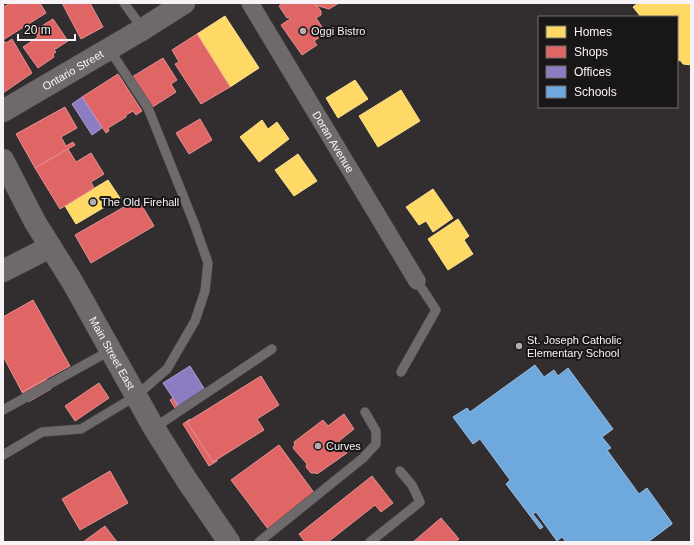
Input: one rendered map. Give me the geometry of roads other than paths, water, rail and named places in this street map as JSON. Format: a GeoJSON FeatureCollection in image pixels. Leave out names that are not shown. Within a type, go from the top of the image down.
{"type":"FeatureCollection","features":[{"type":"Feature","properties":{"kind":"main road","name":"Ontario Street"},"geometry":{"type":"LineString","coordinates":[[3,111],[143,29],[184,3]]}},
{"type":"Feature","properties":{"kind":"main road","name":"Main Street East"},"geometry":{"type":"LineString","coordinates":[[3,160],[50,247],[73,283],[154,428],[186,479],[230,542]]}},
{"type":"Feature","properties":{"kind":"main road"},"geometry":{"type":"LineString","coordinates":[[3,272],[50,247]]}},
{"type":"Feature","properties":{"kind":"street","name":"Doran Avenue"},"geometry":{"type":"LineString","coordinates":[[250,3],[417,281]]}},
{"type":"Feature","properties":{"kind":"lane"},"geometry":{"type":"LineString","coordinates":[[124,3],[143,29]]}},
{"type":"Feature","properties":{"kind":"lane"},"geometry":{"type":"LineString","coordinates":[[3,454],[42,432],[81,430],[136,396],[167,369],[195,321],[205,291],[208,263],[194,223],[148,108],[110,48]]}},
{"type":"Feature","properties":{"kind":"lane"},"geometry":{"type":"LineString","coordinates":[[401,372],[436,310],[417,281]]}},
{"type":"Feature","properties":{"kind":"lane"},"geometry":{"type":"LineString","coordinates":[[154,428],[272,349]]}},
{"type":"Feature","properties":{"kind":"lane"},"geometry":{"type":"LineString","coordinates":[[3,410],[111,350]]}},
{"type":"Feature","properties":{"kind":"lane"},"geometry":{"type":"LineString","coordinates":[[259,542],[363,458],[376,444],[376,431],[365,412]]}},
{"type":"Feature","properties":{"kind":"lane"},"geometry":{"type":"LineString","coordinates":[[370,542],[420,502],[412,485],[400,471]]}},
{"type":"Feature","properties":{"kind":"place","name":"Oggi Bistro"},"geometry":{"type":"Point","coordinates":[303,31]}},
{"type":"Feature","properties":{"kind":"place","name":"The Old Firehall"},"geometry":{"type":"Point","coordinates":[93,202]}},
{"type":"Feature","properties":{"kind":"place","name":"St. Joseph Catholic Elementary School"},"geometry":{"type":"Point","coordinates":[519,346]}},
{"type":"Feature","properties":{"kind":"place","name":"Curves"},"geometry":{"type":"Point","coordinates":[318,446]}}]}
